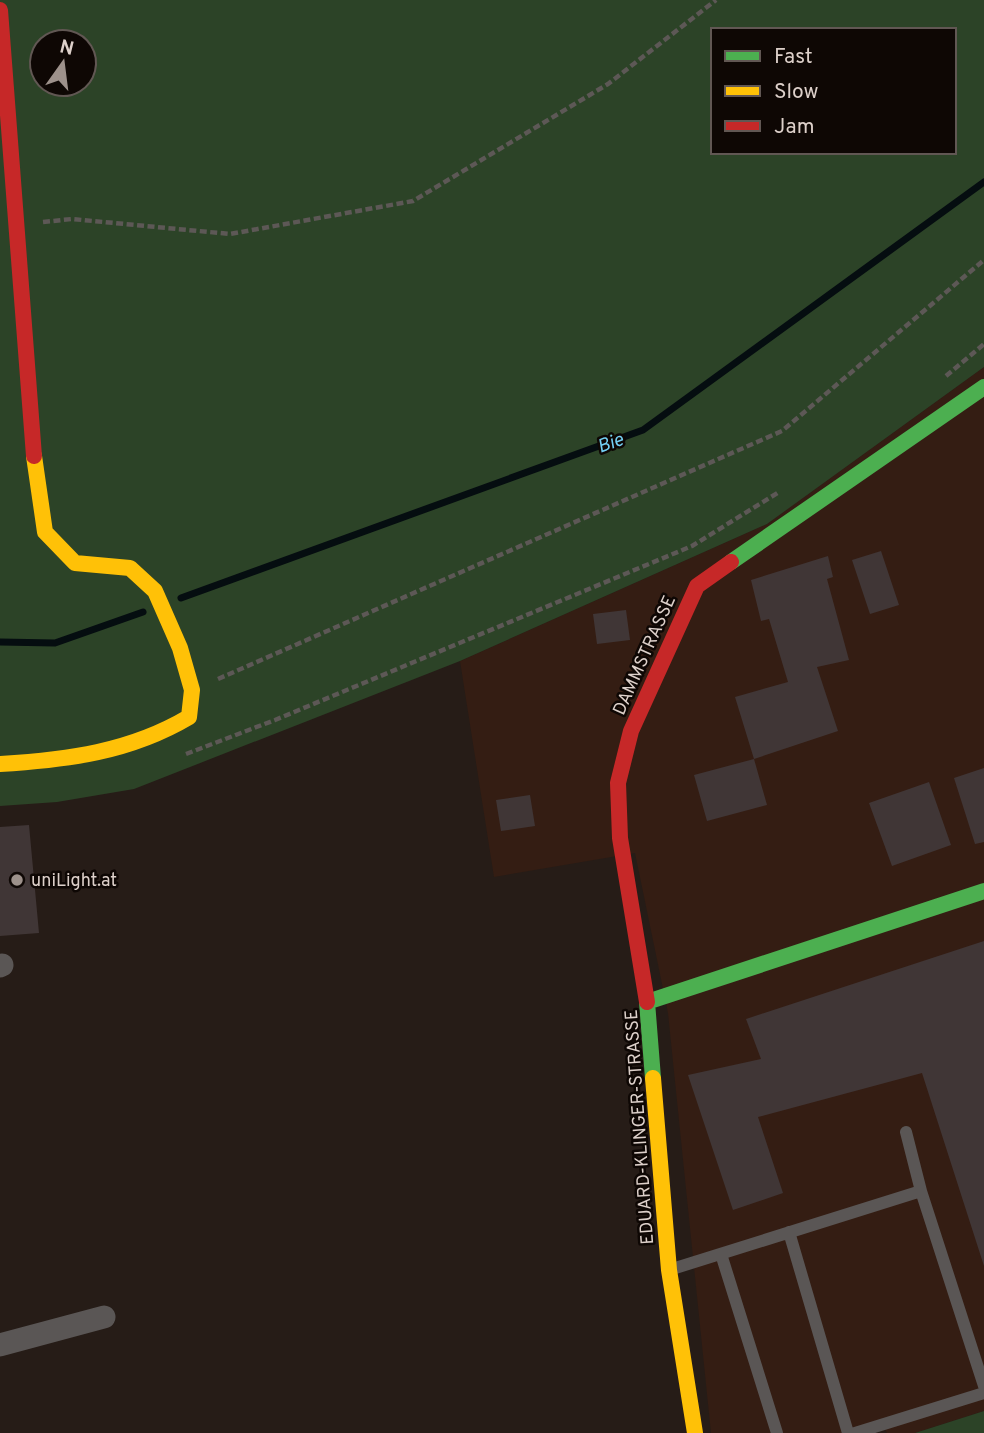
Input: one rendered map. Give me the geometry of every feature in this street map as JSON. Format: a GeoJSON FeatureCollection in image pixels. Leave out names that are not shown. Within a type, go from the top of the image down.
{"type":"FeatureCollection","features":[{"type":"Feature","properties":{"kind":"street"},"geometry":{"type":"LineString","coordinates":[[0,10],[34,460],[45,532],[75,563],[130,568],[155,591],[180,648],[192,690],[189,717],[164,734],[116,750],[0,764]]}},
{"type":"Feature","properties":{"kind":"street","name":"DAMMSTRASSE"},"geometry":{"type":"LineString","coordinates":[[646,1002],[620,838],[618,783],[631,731],[697,586],[984,387]]}},
{"type":"Feature","properties":{"kind":"street","name":"EDUARD-KLINGER-STRASSE"},"geometry":{"type":"LineString","coordinates":[[695,1433],[669,1270],[646,1002],[984,891]]}},
{"type":"Feature","properties":{"kind":"street"},"geometry":{"type":"LineString","coordinates":[[0,1345],[104,1317]]}},
{"type":"Feature","properties":{"kind":"lane"},"geometry":{"type":"LineString","coordinates":[[905,1132],[921,1191],[984,1386]]}},
{"type":"Feature","properties":{"kind":"lane"},"geometry":{"type":"LineString","coordinates":[[669,1270],[921,1191]]}},
{"type":"Feature","properties":{"kind":"lane"},"geometry":{"type":"LineString","coordinates":[[789,1233],[848,1433]]}},
{"type":"Feature","properties":{"kind":"lane"},"geometry":{"type":"LineString","coordinates":[[721,1254],[777,1433]]}},
{"type":"Feature","properties":{"kind":"lane"},"geometry":{"type":"LineString","coordinates":[[855,1433],[984,1393]]}},
{"type":"Feature","properties":{"kind":"path"},"geometry":{"type":"LineString","coordinates":[[16,225],[72,219],[230,234],[413,201],[608,84],[716,0]]}},
{"type":"Feature","properties":{"kind":"path"},"geometry":{"type":"LineString","coordinates":[[192,690],[782,431],[984,260]]}},
{"type":"Feature","properties":{"kind":"path"},"geometry":{"type":"LineString","coordinates":[[943,379],[984,344]]}},
{"type":"Feature","properties":{"kind":"path"},"geometry":{"type":"LineString","coordinates":[[184,754],[275,720],[692,546],[786,488]]}},
{"type":"Feature","properties":{"kind":"shaded area"},"geometry":{"type":"Polygon","coordinates":[[[984,367],[984,1411],[915,1433],[887,1433],[885,1429],[873,1433],[711,1433],[668,1013],[635,853],[494,877],[460,661],[767,524],[984,367]]]}},
{"type":"Feature","properties":{"kind":"green space"},"geometry":{"type":"Polygon","coordinates":[[[0,0],[984,0],[984,367],[767,524],[460,661],[134,789],[57,802],[0,806],[0,0]]]}},
{"type":"Feature","properties":{"kind":"green space"},"geometry":{"type":"Polygon","coordinates":[[[984,1411],[984,1433],[915,1433],[984,1411]]]}},
{"type":"Feature","properties":{"kind":"building"},"geometry":{"type":"Polygon","coordinates":[[[881,551],[899,605],[870,614],[852,560],[881,551]]]}},
{"type":"Feature","properties":{"kind":"building"},"geometry":{"type":"Polygon","coordinates":[[[828,556],[833,577],[827,579],[849,660],[817,667],[838,731],[754,759],[735,697],[788,682],[769,619],[761,621],[751,580],[828,556]]]}},
{"type":"Feature","properties":{"kind":"building"},"geometry":{"type":"Polygon","coordinates":[[[626,610],[630,640],[597,644],[593,614],[626,610]]]}},
{"type":"Feature","properties":{"kind":"building"},"geometry":{"type":"Polygon","coordinates":[[[754,759],[767,805],[707,821],[694,775],[754,759]]]}},
{"type":"Feature","properties":{"kind":"building"},"geometry":{"type":"Polygon","coordinates":[[[984,768],[984,842],[975,844],[954,778],[984,768]]]}},
{"type":"Feature","properties":{"kind":"building"},"geometry":{"type":"Polygon","coordinates":[[[929,782],[951,845],[892,866],[869,803],[929,782]]]}},
{"type":"Feature","properties":{"kind":"building"},"geometry":{"type":"Polygon","coordinates":[[[530,795],[535,826],[501,831],[496,800],[530,795]]]}},
{"type":"Feature","properties":{"kind":"building","name":"uniLight.at"},"geometry":{"type":"Polygon","coordinates":[[[29,825],[39,933],[0,936],[0,827],[29,825]]]}},
{"type":"Feature","properties":{"kind":"building"},"geometry":{"type":"Polygon","coordinates":[[[984,941],[984,1266],[922,1073],[758,1117],[783,1193],[733,1210],[688,1075],[761,1059],[746,1019],[984,941]]]}},
{"type":"Feature","properties":{"kind":"waterway","name":"Bie"},"geometry":{"type":"LineString","coordinates":[[181,598],[643,430],[984,182]]}},
{"type":"Feature","properties":{"kind":"waterway"},"geometry":{"type":"LineString","coordinates":[[0,642],[55,643],[143,612]]}},
{"type":"Feature","properties":{"kind":"traffic: fast"},"geometry":{"type":"LineString","coordinates":[[731,562],[984,387]]}},
{"type":"Feature","properties":{"kind":"traffic: fast"},"geometry":{"type":"LineString","coordinates":[[653,1078],[647,1002],[984,891]]}},
{"type":"Feature","properties":{"kind":"traffic: slow"},"geometry":{"type":"LineString","coordinates":[[0,764],[74,757],[144,739],[189,717],[192,690],[180,648],[155,591],[130,568],[75,563],[45,532],[34,456]]}},
{"type":"Feature","properties":{"kind":"traffic: slow"},"geometry":{"type":"LineString","coordinates":[[653,1078],[669,1270],[695,1433]]}},
{"type":"Feature","properties":{"kind":"traffic: jam"},"geometry":{"type":"LineString","coordinates":[[0,10],[34,456]]}},
{"type":"Feature","properties":{"kind":"traffic: jam"},"geometry":{"type":"LineString","coordinates":[[647,1002],[620,838],[618,783],[631,731],[697,586],[731,562]]}},
{"type":"Feature","properties":{"kind":"place","name":"uniLight.at"},"geometry":{"type":"Point","coordinates":[17,880]}}]}
